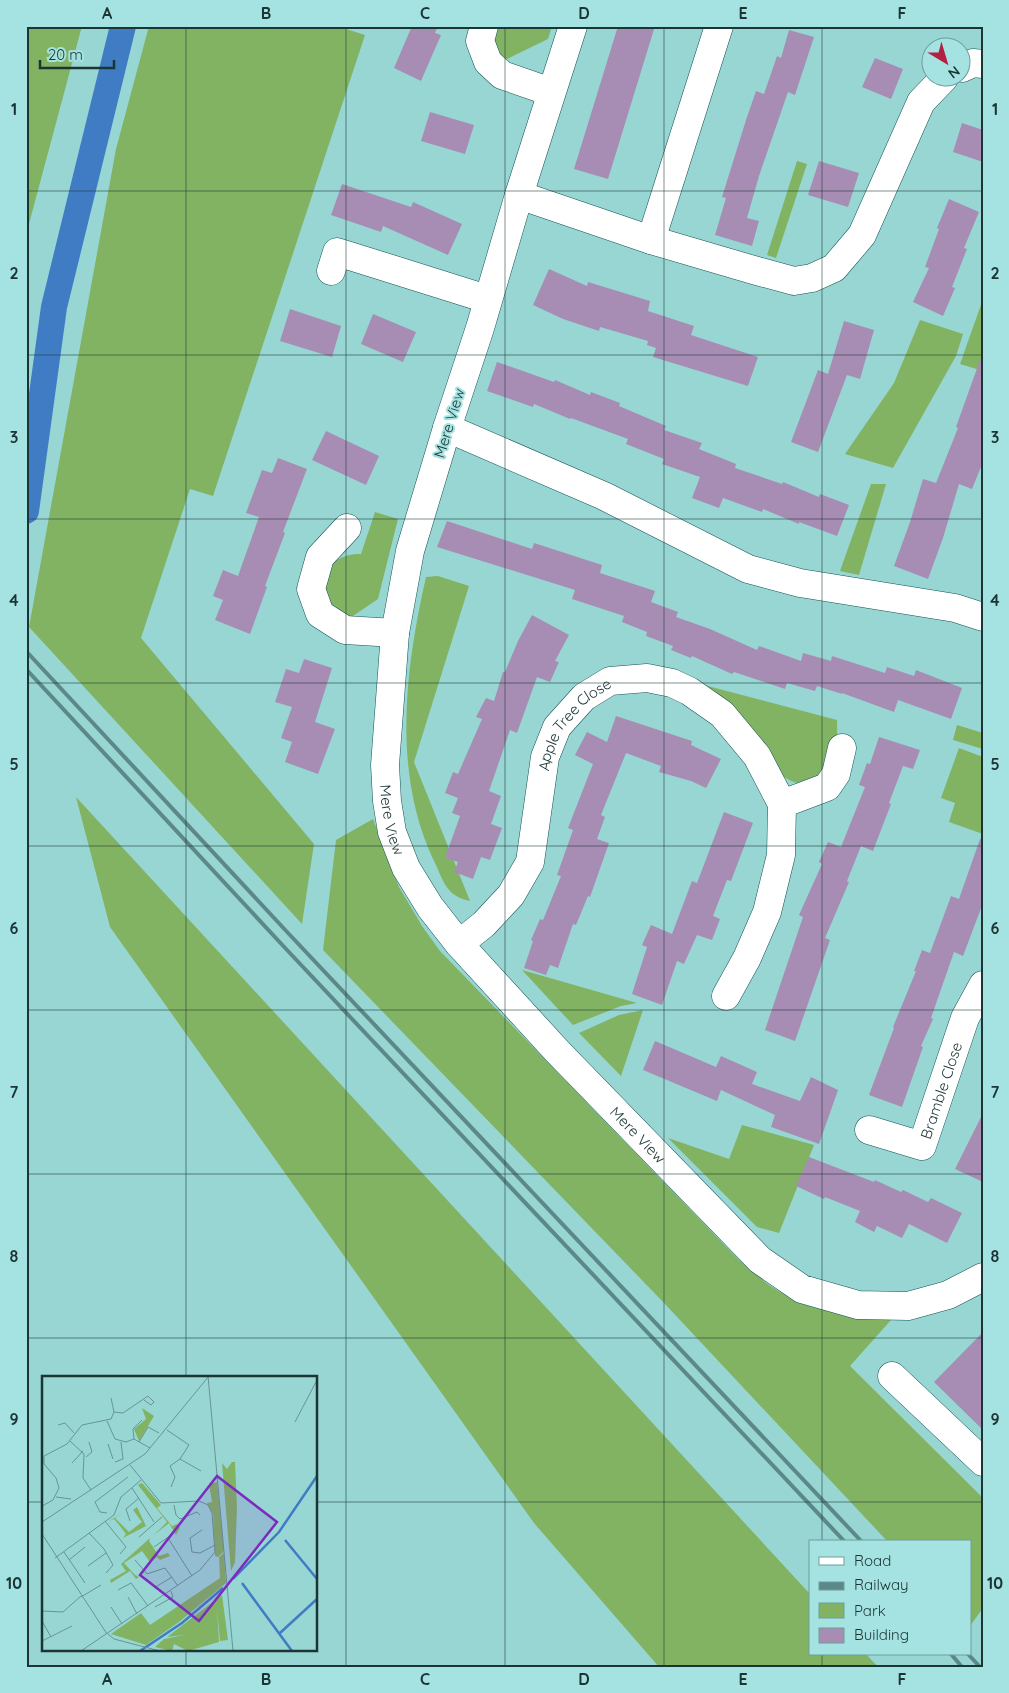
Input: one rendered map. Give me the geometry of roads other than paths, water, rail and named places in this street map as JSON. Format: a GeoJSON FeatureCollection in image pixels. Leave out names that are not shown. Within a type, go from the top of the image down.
{"type":"FeatureCollection","features":[{"type":"Feature","properties":{"kind":"street"},"geometry":{"type":"LineString","coordinates":[[484,26],[480,41],[488,62],[502,75],[551,92]]}},
{"type":"Feature","properties":{"kind":"street","name":"Mere View"},"geometry":{"type":"LineString","coordinates":[[573,26],[446,428],[410,551],[395,633],[385,765],[387,801],[392,832],[406,868],[430,907],[460,944],[557,1051],[760,1260],[802,1290],[858,1305],[908,1306],[948,1295],[983,1277]]}},
{"type":"Feature","properties":{"kind":"street"},"geometry":{"type":"LineString","coordinates":[[651,240],[719,26]]}},
{"type":"Feature","properties":{"kind":"street"},"geometry":{"type":"LineString","coordinates":[[519,195],[651,240],[794,281],[812,278],[834,268],[862,235],[922,102],[935,88]]}},
{"type":"Feature","properties":{"kind":"street"},"geometry":{"type":"LineString","coordinates":[[331,271],[337,252],[488,299]]}},
{"type":"Feature","properties":{"kind":"street"},"geometry":{"type":"LineString","coordinates":[[446,428],[604,496],[748,569],[800,582],[955,608],[983,617]]}},
{"type":"Feature","properties":{"kind":"street"},"geometry":{"type":"LineString","coordinates":[[347,528],[320,558],[311,589],[320,614],[346,630],[395,633]]}},
{"type":"Feature","properties":{"kind":"street","name":"Apple Tree Close"},"geometry":{"type":"LineString","coordinates":[[460,944],[484,924],[511,896],[530,862],[545,757],[557,727],[584,697],[610,681],[647,678],[672,683],[689,691],[722,714],[757,756],[782,804],[781,855],[767,912],[747,958],[726,996]]}},
{"type":"Feature","properties":{"kind":"street"},"geometry":{"type":"LineString","coordinates":[[782,804],[827,787],[836,774],[842,748]]}},
{"type":"Feature","properties":{"kind":"street","name":"Bramble Close"},"geometry":{"type":"LineString","coordinates":[[869,1130],[922,1146],[965,1018],[983,985]]}},
{"type":"Feature","properties":{"kind":"street"},"geometry":{"type":"LineString","coordinates":[[892,1376],[983,1462]]}},
{"type":"Feature","properties":{"kind":"waterway"},"geometry":{"type":"LineString","coordinates":[[26,511],[54,307],[123,26]]}},
{"type":"Feature","properties":{"kind":"railway"},"geometry":{"type":"LineString","coordinates":[[26,651],[289,934],[860,1540]]}},
{"type":"Feature","properties":{"kind":"railway"},"geometry":{"type":"LineString","coordinates":[[26,669],[287,950],[843,1540]]}},
{"type":"Feature","properties":{"kind":"railway"},"geometry":{"type":"LineString","coordinates":[[953,1656],[962,1667]]}},
{"type":"Feature","properties":{"kind":"railway"},"geometry":{"type":"LineString","coordinates":[[970,1656],[980,1667]]}}]}
